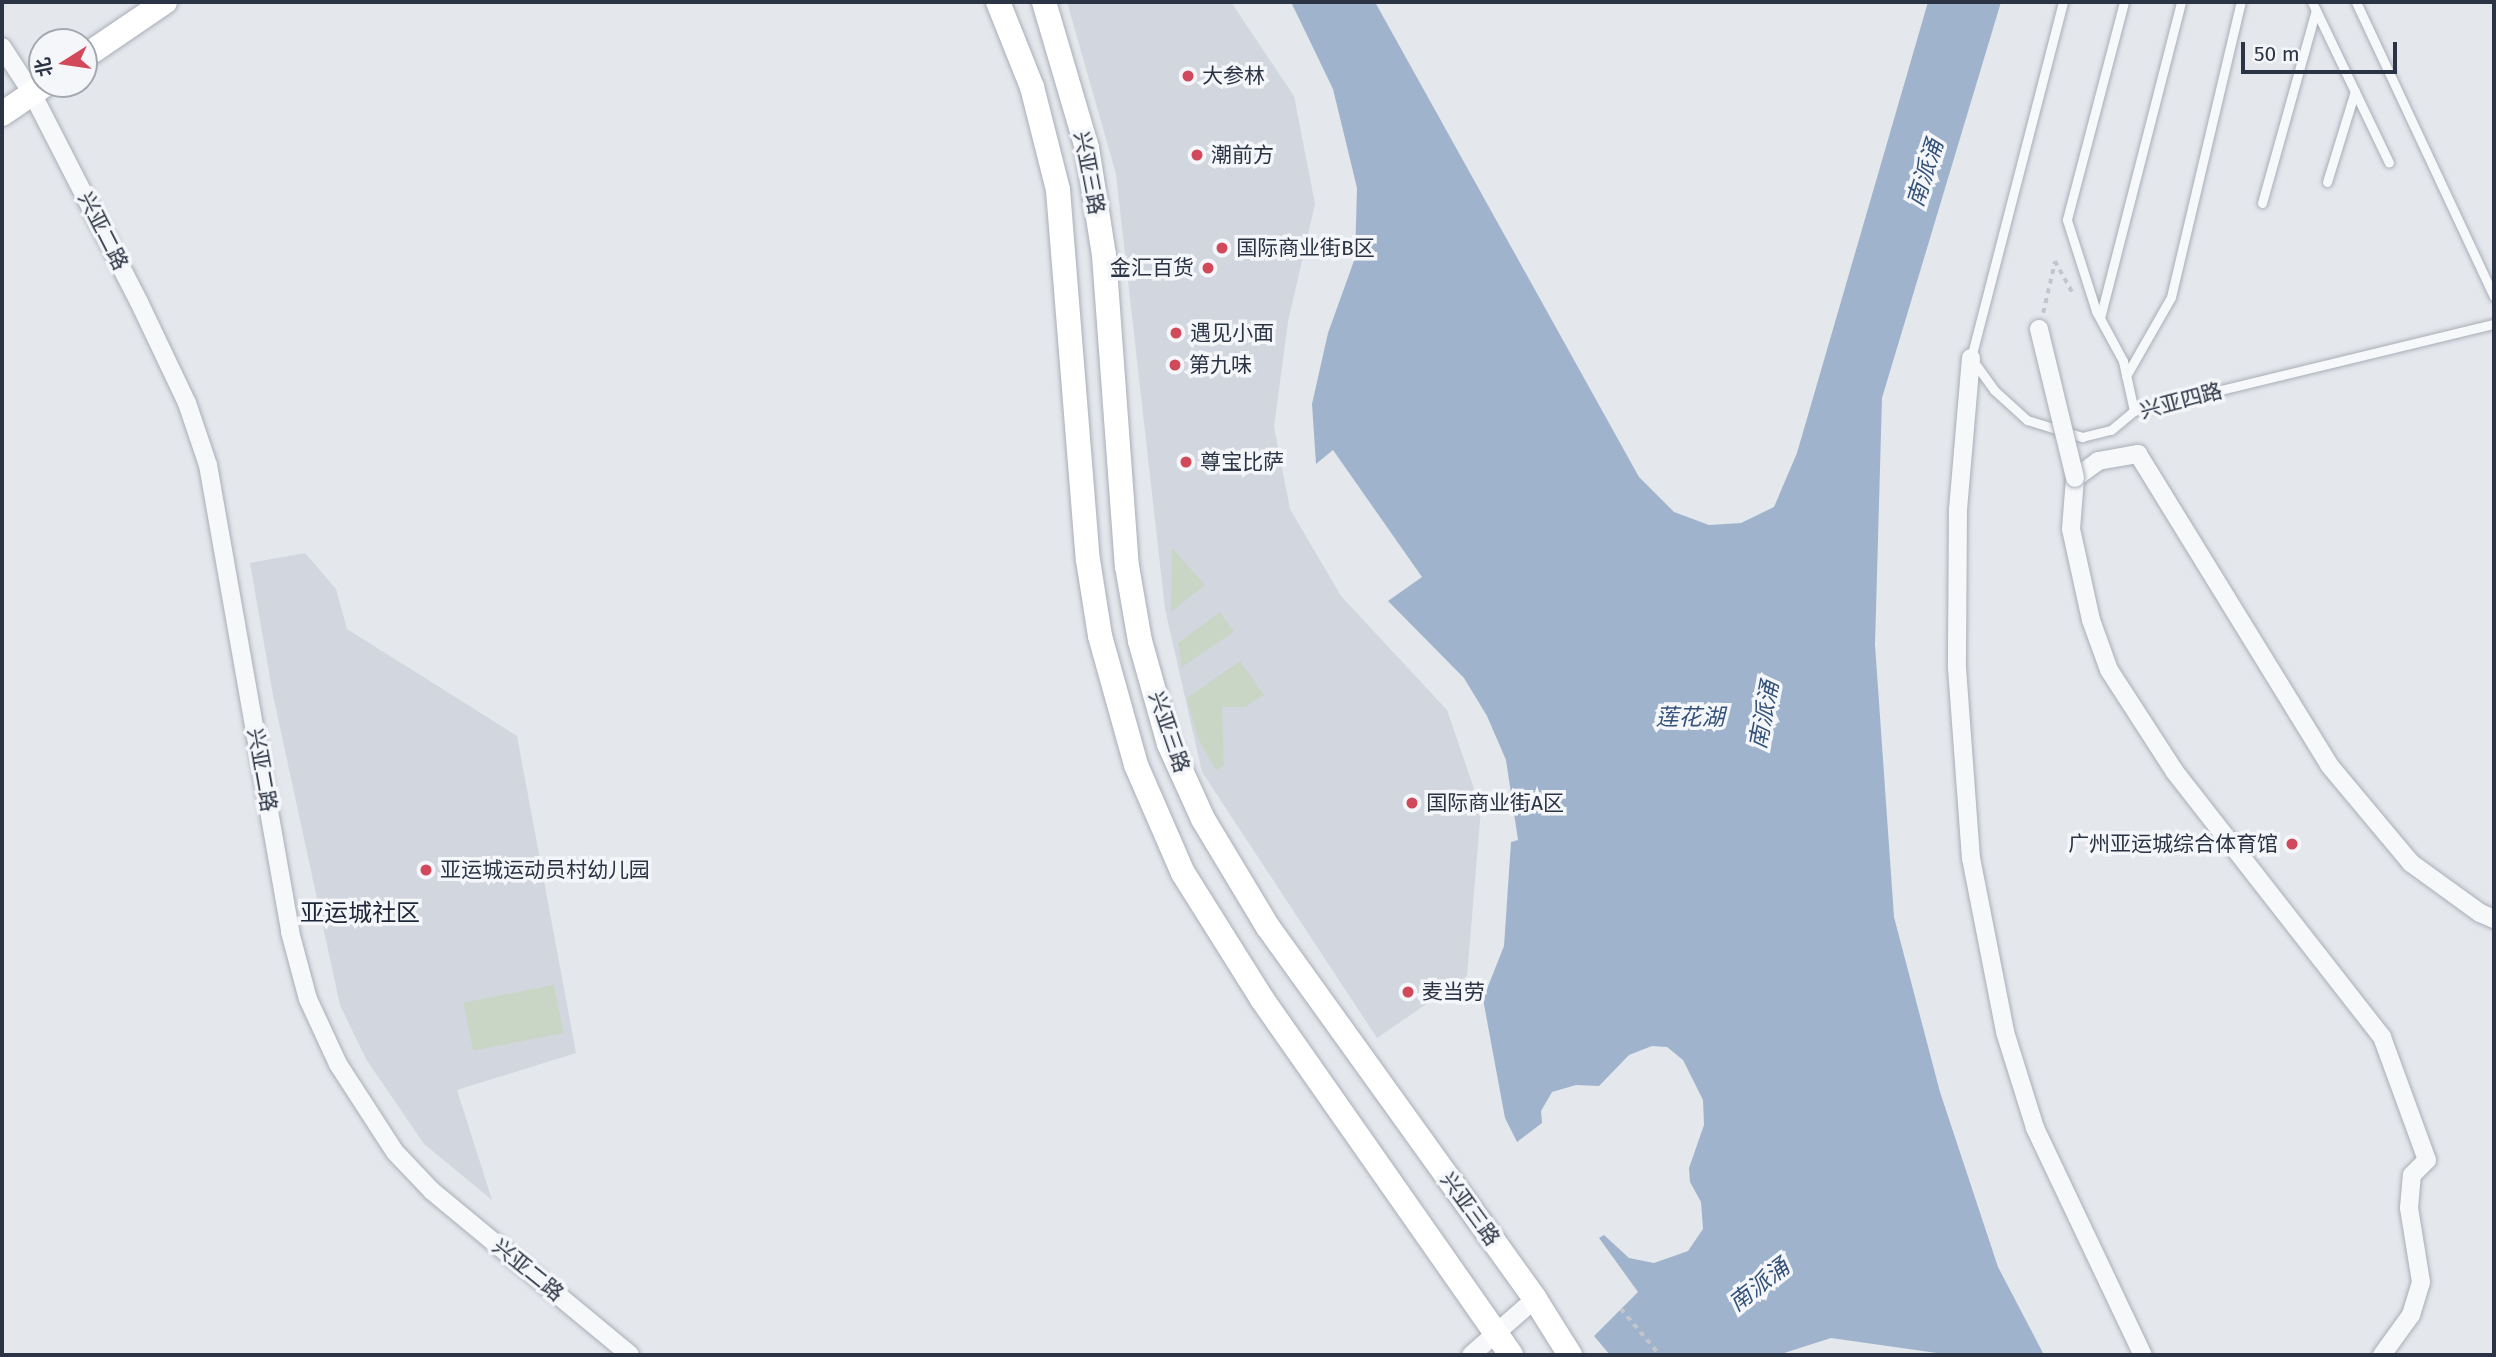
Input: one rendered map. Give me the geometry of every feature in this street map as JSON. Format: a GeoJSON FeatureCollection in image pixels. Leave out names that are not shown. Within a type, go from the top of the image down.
{"type":"FeatureCollection","features":[{"type":"Feature","properties":{"kind":"street"},"geometry":{"type":"LineString","coordinates":[[98,48],[165,2]]}},
{"type":"Feature","properties":{"kind":"street","name":"兴亚三路"},"geometry":{"type":"LineString","coordinates":[[998,2],[1032,87],[1058,190],[1088,560],[1100,636],[1136,765],[1190,885],[1262,999],[1511,1355]]}},
{"type":"Feature","properties":{"kind":"street","name":"兴亚三路"},"geometry":{"type":"LineString","coordinates":[[1044,2],[1087,148],[1104,255],[1127,566],[1140,641],[1169,744],[1203,819],[1268,927],[1535,1299],[1570,1355]]}},
{"type":"Feature","properties":{"kind":"street","name":"兴亚二路"},"geometry":{"type":"LineString","coordinates":[[2,47],[28,77]]}},
{"type":"Feature","properties":{"kind":"street"},"geometry":{"type":"LineString","coordinates":[[2,114],[28,96]]}},
{"type":"Feature","properties":{"kind":"street","name":"兴亚二路"},"geometry":{"type":"LineString","coordinates":[[43,98],[187,403],[208,465],[290,932],[308,999],[338,1064],[395,1152],[432,1191],[631,1355]]}},
{"type":"Feature","properties":{"kind":"street"},"geometry":{"type":"LineString","coordinates":[[2039,329],[2076,478],[2071,529],[2091,620],[2109,670],[2175,772],[2382,1037],[2427,1160],[2412,1175],[2409,1208],[2421,1282],[2411,1315],[2382,1355]]}},
{"type":"Feature","properties":{"kind":"street"},"geometry":{"type":"LineString","coordinates":[[1971,358],[1958,509],[1957,668],[1972,858],[2005,1032],[2035,1128],[2143,1355]]}},
{"type":"Feature","properties":{"kind":"street"},"geometry":{"type":"LineString","coordinates":[[2076,478],[2098,461],[2138,454],[2329,765],[2411,863],[2487,916]]}},
{"type":"Feature","properties":{"kind":"street"},"geometry":{"type":"LineString","coordinates":[[1471,1355],[1535,1299]]}},
{"type":"Feature","properties":{"kind":"lane"},"geometry":{"type":"LineString","coordinates":[[1971,358],[2063,2]]}},
{"type":"Feature","properties":{"kind":"lane"},"geometry":{"type":"LineString","coordinates":[[2124,2],[2067,220],[2098,315],[2126,376],[2134,411]]}},
{"type":"Feature","properties":{"kind":"lane"},"geometry":{"type":"LineString","coordinates":[[2098,315],[2181,2]]}},
{"type":"Feature","properties":{"kind":"lane"},"geometry":{"type":"LineString","coordinates":[[2126,376],[2171,297],[2241,2]]}},
{"type":"Feature","properties":{"kind":"lane"},"geometry":{"type":"LineString","coordinates":[[2356,2],[2494,296]]}},
{"type":"Feature","properties":{"kind":"lane"},"geometry":{"type":"LineString","coordinates":[[2314,6],[2389,163]]}},
{"type":"Feature","properties":{"kind":"lane"},"geometry":{"type":"LineString","coordinates":[[2262,203],[2314,6]]}},
{"type":"Feature","properties":{"kind":"lane"},"geometry":{"type":"LineString","coordinates":[[2327,182],[2355,91]]}},
{"type":"Feature","properties":{"kind":"lane","name":"兴亚四路"},"geometry":{"type":"LineString","coordinates":[[1971,358],[1994,390],[2027,420],[2082,437],[2111,430],[2134,411],[2494,324]]}},
{"type":"Feature","properties":{"kind":"path"},"geometry":{"type":"LineString","coordinates":[[2039,329],[2055,261],[2077,301],[2098,315]]}},
{"type":"Feature","properties":{"kind":"path"},"geometry":{"type":"LineString","coordinates":[[1621,1309],[1660,1355]]}},
{"type":"Feature","properties":{"kind":"shaded area"},"geometry":{"type":"Polygon","coordinates":[[[1067,2],[1231,2],[1294,96],[1315,204],[1288,322],[1274,427],[1290,509],[1341,596],[1447,710],[1481,809],[1467,976],[1377,1038],[1202,772],[1165,609],[1116,174],[1067,2]]]}},
{"type":"Feature","properties":{"kind":"shaded area","name":"亚运城运动员村幼儿园"},"geometry":{"type":"Polygon","coordinates":[[[305,553],[336,589],[347,629],[517,736],[576,1053],[457,1090],[492,1200],[424,1144],[366,1059],[340,1005],[273,695],[250,563],[305,553]]]}},
{"type":"Feature","properties":{"kind":"green space"},"geometry":{"type":"Polygon","coordinates":[[[1172,548],[1205,585],[1171,612],[1172,548]]]}},
{"type":"Feature","properties":{"kind":"green space"},"geometry":{"type":"Polygon","coordinates":[[[1220,612],[1234,632],[1182,667],[1178,643],[1220,612]]]}},
{"type":"Feature","properties":{"kind":"green space"},"geometry":{"type":"Polygon","coordinates":[[[1240,661],[1264,695],[1245,707],[1222,707],[1224,765],[1216,770],[1198,738],[1187,698],[1240,661]]]}},
{"type":"Feature","properties":{"kind":"green space"},"geometry":{"type":"Polygon","coordinates":[[[554,985],[563,1033],[473,1051],[464,1003],[554,985]]]}},
{"type":"Feature","properties":{"kind":"water","name":"莲花湖"},"geometry":{"type":"Polygon","coordinates":[[[1291,2],[1375,2],[1639,477],[1674,512],[1709,525],[1741,523],[1774,507],[1797,453],[1928,2],[2001,2],[1882,398],[1875,645],[1894,917],[1940,1092],[1998,1267],[2044,1355],[1951,1355],[1831,1338],[1778,1355],[1610,1355],[1594,1336],[1638,1292],[1599,1238],[1604,1235],[1629,1258],[1654,1263],[1688,1251],[1703,1229],[1701,1202],[1690,1182],[1689,1168],[1704,1125],[1703,1100],[1683,1060],[1667,1047],[1652,1046],[1629,1055],[1599,1086],[1576,1085],[1552,1092],[1541,1111],[1542,1123],[1517,1142],[1505,1118],[1483,999],[1504,946],[1511,842],[1518,840],[1506,760],[1487,716],[1464,678],[1388,601],[1422,577],[1333,450],[1316,464],[1312,404],[1328,333],[1355,258],[1357,188],[1333,89],[1291,2]]]}},
{"type":"Feature","properties":{"kind":"place","name":"大参林"},"geometry":{"type":"Point","coordinates":[1188,76]}},
{"type":"Feature","properties":{"kind":"place","name":"潮前方"},"geometry":{"type":"Point","coordinates":[1197,155]}},
{"type":"Feature","properties":{"kind":"place","name":"国际商业街B区"},"geometry":{"type":"Point","coordinates":[1222,248]}},
{"type":"Feature","properties":{"kind":"place","name":"金汇百货"},"geometry":{"type":"Point","coordinates":[1208,268]}},
{"type":"Feature","properties":{"kind":"place","name":"遇见小面"},"geometry":{"type":"Point","coordinates":[1176,333]}},
{"type":"Feature","properties":{"kind":"place","name":"第九味"},"geometry":{"type":"Point","coordinates":[1175,365]}},
{"type":"Feature","properties":{"kind":"place","name":"尊宝比萨"},"geometry":{"type":"Point","coordinates":[1186,462]}},
{"type":"Feature","properties":{"kind":"place","name":"国际商业街A区"},"geometry":{"type":"Point","coordinates":[1412,803]}},
{"type":"Feature","properties":{"kind":"place","name":"广州亚运城综合体育馆"},"geometry":{"type":"Point","coordinates":[2292,844]}},
{"type":"Feature","properties":{"kind":"place","name":"亚运城运动员村幼儿园"},"geometry":{"type":"Point","coordinates":[426,870]}},
{"type":"Feature","properties":{"kind":"place","name":"麦当劳"},"geometry":{"type":"Point","coordinates":[1408,992]}},
{"type":"Feature","properties":{"kind":"district","name":"亚运城社区"},"geometry":{"type":"Point","coordinates":[360,914]}},
{"type":"Feature","properties":{"kind":"water label","name":"南派涌"},"geometry":{"type":"Point","coordinates":[1925,173]}},
{"type":"Feature","properties":{"kind":"water label","name":"南派涌"},"geometry":{"type":"Point","coordinates":[1764,715]}},
{"type":"Feature","properties":{"kind":"water label","name":"南派涌"},"geometry":{"type":"Point","coordinates":[1759,1285]}}]}
